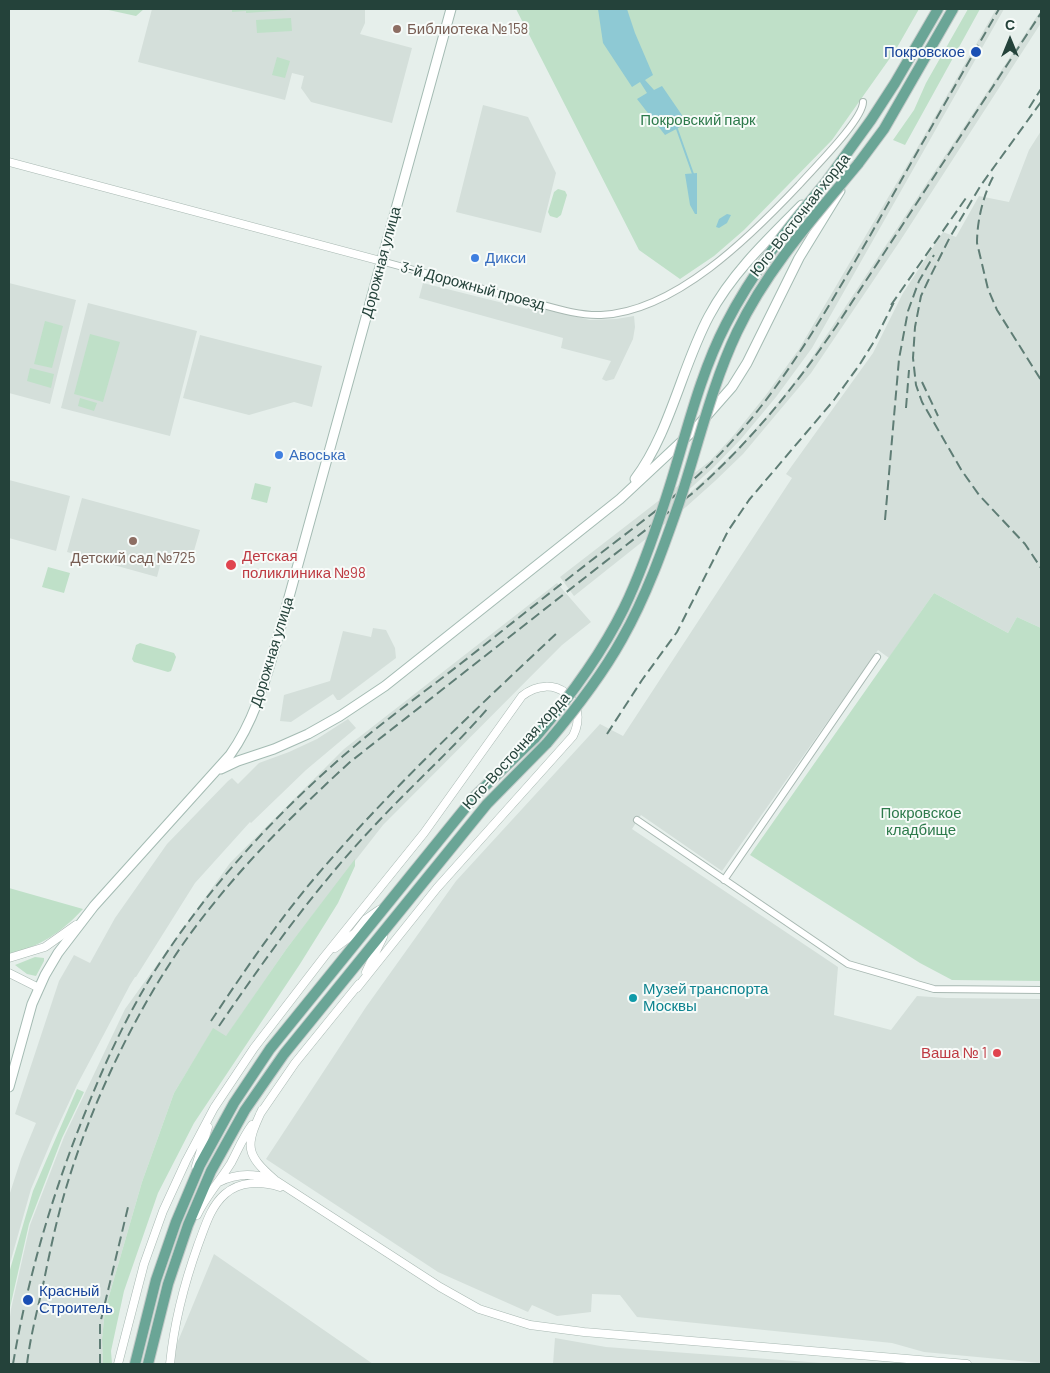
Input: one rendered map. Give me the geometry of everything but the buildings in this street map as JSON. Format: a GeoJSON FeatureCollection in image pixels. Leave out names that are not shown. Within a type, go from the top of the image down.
{"type":"FeatureCollection","features":[{"type":"Feature","properties":{"kind":"main road","name":"Дорожная улица"},"geometry":{"type":"LineString","coordinates":[[9,1087],[32,1004],[58,954],[80,923],[230,755],[239,743],[254,714],[264,686],[451,9]]}},
{"type":"Feature","properties":{"kind":"main road","name":"Юго-Восточная хорда"},"geometry":{"type":"LineString","coordinates":[[136,1362],[156,1280],[176,1222],[200,1165],[234,1103],[270,1049],[475,796],[535,738],[558,711],[591,664],[624,608],[645,558],[705,372],[726,324],[753,276],[776,242],[826,182],[871,120],[938,9]]}},
{"type":"Feature","properties":{"kind":"main road","name":"Юго-Восточная хорда"},"geometry":{"type":"LineString","coordinates":[[149,1363],[168,1284],[188,1225],[211,1171],[245,1110],[284,1054],[487,804],[547,743],[588,693],[623,638],[636,612],[679,503],[718,377],[738,331],[764,285],[787,251],[858,164],[884,128],[953,9]]}},
{"type":"Feature","properties":{"kind":"main road"},"geometry":{"type":"LineString","coordinates":[[214,774],[226,765],[274,749],[308,734],[340,716],[385,686],[620,498],[695,429],[732,387],[747,363],[799,258],[858,164]]}},
{"type":"Feature","properties":{"kind":"main road"},"geometry":{"type":"LineString","coordinates":[[620,498],[642,470],[664,425],[709,317],[722,293],[766,241],[826,182]]}},
{"type":"Feature","properties":{"kind":"main road"},"geometry":{"type":"LineString","coordinates":[[239,743],[239,750],[243,754],[251,756]]}},
{"type":"Feature","properties":{"kind":"main road"},"geometry":{"type":"LineString","coordinates":[[230,755],[238,758],[251,756]]}},
{"type":"Feature","properties":{"kind":"street","name":"3-й Дорожный проезд"},"geometry":{"type":"LineString","coordinates":[[9,162],[564,310],[600,315],[637,309],[670,294],[729,252],[774,213],[850,128],[862,109],[863,102]]}},
{"type":"Feature","properties":{"kind":"street"},"geometry":{"type":"LineString","coordinates":[[724,880],[877,657]]}},
{"type":"Feature","properties":{"kind":"street"},"geometry":{"type":"LineString","coordinates":[[118,1364],[144,1264],[163,1211],[186,1161],[214,1108],[254,1048],[324,957],[424,833],[522,696],[533,688],[540,687],[551,687],[563,691],[573,701],[579,714],[579,721],[574,736],[437,888],[295,1063],[245,1135],[232,1162],[209,1193],[168,1284]]}},
{"type":"Feature","properties":{"kind":"street"},"geometry":{"type":"LineString","coordinates":[[637,820],[848,964],[934,989],[1041,990]]}},
{"type":"Feature","properties":{"kind":"street"},"geometry":{"type":"LineString","coordinates":[[324,957],[355,933],[366,919],[387,905]]}},
{"type":"Feature","properties":{"kind":"street"},"geometry":{"type":"LineString","coordinates":[[357,988],[380,942],[399,914]]}},
{"type":"Feature","properties":{"kind":"street"},"geometry":{"type":"LineString","coordinates":[[9,958],[45,946],[80,923]]}},
{"type":"Feature","properties":{"kind":"street"},"geometry":{"type":"LineString","coordinates":[[9,974],[39,988]]}},
{"type":"Feature","properties":{"kind":"street"},"geometry":{"type":"LineString","coordinates":[[190,1188],[214,1108]]}},
{"type":"Feature","properties":{"kind":"street"},"geometry":{"type":"LineString","coordinates":[[262,1110],[252,1130],[250,1141],[252,1154],[258,1165],[295,1194],[440,1287],[479,1309],[530,1325],[584,1332],[967,1364]]}},
{"type":"Feature","properties":{"kind":"street"},"geometry":{"type":"LineString","coordinates":[[217,1184],[228,1178],[250,1174],[275,1180]]}},
{"type":"Feature","properties":{"kind":"street"},"geometry":{"type":"LineString","coordinates":[[170,1364],[172,1338],[179,1305],[206,1224],[215,1205],[225,1194],[235,1188],[256,1182],[269,1184],[295,1194]]}},
{"type":"Feature","properties":{"kind":"shaded area"},"geometry":{"type":"Polygon","coordinates":[[[152,9],[365,9],[365,23],[360,34],[412,48],[392,123],[311,102],[301,88],[304,76],[292,73],[285,100],[138,62],[152,9]]]}},
{"type":"Feature","properties":{"kind":"shaded area"},"geometry":{"type":"Polygon","coordinates":[[[996,9],[1004,9],[812,348],[776,397],[741,439],[714,467],[673,504],[675,506],[737,449],[773,409],[805,368],[1041,10],[1041,23],[900,241],[811,373],[743,454],[715,481],[686,507],[574,596],[560,577],[710,461],[766,395],[799,349],[996,9]]]}},
{"type":"Feature","properties":{"kind":"shaded area"},"geometry":{"type":"Polygon","coordinates":[[[483,105],[528,117],[556,173],[541,233],[456,212],[483,105]]]}},
{"type":"Feature","properties":{"kind":"shaded area"},"geometry":{"type":"Polygon","coordinates":[[[1041,131],[1041,628],[1017,617],[1008,633],[934,593],[889,658],[878,650],[722,871],[641,815],[632,829],[838,967],[834,1015],[891,1030],[917,996],[1041,999],[1041,1363],[924,1352],[892,1343],[637,1317],[620,1295],[592,1294],[591,1312],[557,1316],[532,1305],[528,1312],[438,1272],[266,1159],[366,1007],[456,881],[600,724],[623,736],[792,478],[786,474],[873,353],[903,293],[943,232],[956,237],[979,196],[1009,202],[1029,150],[1041,131]]]}},
{"type":"Feature","properties":{"kind":"shaded area"},"geometry":{"type":"Polygon","coordinates":[[[9,283],[76,300],[50,404],[9,393],[9,283]]]}},
{"type":"Feature","properties":{"kind":"shaded area"},"geometry":{"type":"Polygon","coordinates":[[[423,283],[527,309],[532,306],[590,320],[634,316],[633,339],[614,379],[606,381],[602,379],[611,361],[561,348],[563,338],[419,298],[423,283]]]}},
{"type":"Feature","properties":{"kind":"shaded area"},"geometry":{"type":"Polygon","coordinates":[[[88,303],[197,331],[170,436],[61,408],[88,303]]]}},
{"type":"Feature","properties":{"kind":"shaded area"},"geometry":{"type":"Polygon","coordinates":[[[200,335],[322,366],[312,407],[294,402],[249,415],[183,398],[200,335]]]}},
{"type":"Feature","properties":{"kind":"shaded area"},"geometry":{"type":"Polygon","coordinates":[[[9,480],[70,496],[56,551],[9,538],[9,480]]]}},
{"type":"Feature","properties":{"kind":"shaded area","name":"Детский сад №725"},"geometry":{"type":"Polygon","coordinates":[[[82,498],[200,530],[191,561],[163,554],[157,577],[67,552],[82,498]]]}},
{"type":"Feature","properties":{"kind":"shaded area"},"geometry":{"type":"Polygon","coordinates":[[[557,583],[591,622],[562,645],[383,825],[287,948],[226,1037],[213,1029],[174,1093],[142,1182],[105,1310],[102,1339],[103,1364],[9,1364],[11,1309],[30,1225],[64,1137],[125,1009],[230,863],[344,749],[557,583]]]}},
{"type":"Feature","properties":{"kind":"shaded area"},"geometry":{"type":"Polygon","coordinates":[[[373,628],[386,630],[395,648],[396,658],[340,700],[337,700],[333,694],[291,722],[280,721],[284,695],[330,681],[343,631],[371,637],[373,628]]]}},
{"type":"Feature","properties":{"kind":"shaded area"},"geometry":{"type":"Polygon","coordinates":[[[348,719],[356,728],[306,770],[250,822],[195,883],[130,985],[77,1085],[53,1137],[31,1189],[9,1267],[9,1196],[21,1159],[36,1123],[15,1114],[59,981],[74,955],[90,963],[115,918],[167,844],[228,781],[232,778],[238,784],[259,763],[317,739],[348,719]]]}},
{"type":"Feature","properties":{"kind":"shaded area"},"geometry":{"type":"Polygon","coordinates":[[[214,1254],[373,1364],[174,1364],[176,1346],[214,1254]]]}},
{"type":"Feature","properties":{"kind":"shaded area"},"geometry":{"type":"Polygon","coordinates":[[[555,1338],[606,1347],[835,1364],[553,1364],[555,1338]]]}},
{"type":"Feature","properties":{"kind":"green space"},"geometry":{"type":"Polygon","coordinates":[[[104,9],[144,9],[136,16],[104,9]]]}},
{"type":"Feature","properties":{"kind":"green space"},"geometry":{"type":"Polygon","coordinates":[[[232,9],[302,9],[246,13],[246,11],[232,12],[232,9]]]}},
{"type":"Feature","properties":{"kind":"green space","name":"Покровский парк"},"geometry":{"type":"Polygon","coordinates":[[[516,9],[919,9],[895,51],[832,140],[744,230],[714,256],[680,279],[639,250],[516,9]]]}},
{"type":"Feature","properties":{"kind":"green space"},"geometry":{"type":"Polygon","coordinates":[[[968,9],[980,9],[905,145],[893,140],[914,110],[926,83],[968,9]]]}},
{"type":"Feature","properties":{"kind":"green space"},"geometry":{"type":"Polygon","coordinates":[[[291,18],[292,31],[257,33],[256,20],[291,18]]]}},
{"type":"Feature","properties":{"kind":"green space"},"geometry":{"type":"Polygon","coordinates":[[[277,57],[290,61],[285,78],[272,75],[277,57]]]}},
{"type":"Feature","properties":{"kind":"green space"},"geometry":{"type":"Polygon","coordinates":[[[558,189],[565,191],[567,195],[561,215],[557,218],[550,216],[548,212],[554,192],[558,189]]]}},
{"type":"Feature","properties":{"kind":"green space"},"geometry":{"type":"Polygon","coordinates":[[[45,321],[63,326],[52,368],[34,364],[45,321]]]}},
{"type":"Feature","properties":{"kind":"green space"},"geometry":{"type":"Polygon","coordinates":[[[90,334],[120,342],[103,402],[74,394],[90,334]]]}},
{"type":"Feature","properties":{"kind":"green space"},"geometry":{"type":"Polygon","coordinates":[[[30,368],[54,374],[51,388],[27,381],[30,368]]]}},
{"type":"Feature","properties":{"kind":"green space"},"geometry":{"type":"Polygon","coordinates":[[[80,398],[97,403],[94,411],[78,406],[80,398]]]}},
{"type":"Feature","properties":{"kind":"green space"},"geometry":{"type":"Polygon","coordinates":[[[255,483],[271,487],[267,503],[251,499],[255,483]]]}},
{"type":"Feature","properties":{"kind":"green space"},"geometry":{"type":"Polygon","coordinates":[[[48,567],[70,573],[64,593],[42,587],[48,567]]]}},
{"type":"Feature","properties":{"kind":"green space","name":"Покровское кладбище"},"geometry":{"type":"Polygon","coordinates":[[[934,593],[1008,633],[1017,617],[1041,628],[1041,981],[952,980],[920,963],[750,855],[934,593]]]}},
{"type":"Feature","properties":{"kind":"green space"},"geometry":{"type":"Polygon","coordinates":[[[140,643],[174,653],[176,657],[171,671],[168,672],[134,662],[132,659],[136,645],[140,643]]]}},
{"type":"Feature","properties":{"kind":"green space"},"geometry":{"type":"Polygon","coordinates":[[[355,859],[355,866],[338,903],[300,964],[194,1123],[158,1193],[124,1291],[111,1351],[112,1364],[103,1364],[102,1339],[105,1310],[142,1182],[174,1093],[213,1028],[226,1036],[287,948],[355,859]]]}},
{"type":"Feature","properties":{"kind":"green space"},"geometry":{"type":"Polygon","coordinates":[[[9,888],[83,909],[49,938],[9,955],[9,888]]]}},
{"type":"Feature","properties":{"kind":"green space"},"geometry":{"type":"Polygon","coordinates":[[[35,957],[44,958],[36,976],[27,974],[15,965],[35,957]]]}},
{"type":"Feature","properties":{"kind":"green space"},"geometry":{"type":"Polygon","coordinates":[[[77,1089],[84,1092],[62,1138],[29,1224],[9,1312],[9,1273],[33,1191],[77,1089]]]}},
{"type":"Feature","properties":{"kind":"water"},"geometry":{"type":"Polygon","coordinates":[[[598,9],[627,9],[653,75],[645,80],[654,90],[662,86],[686,121],[682,126],[665,135],[637,99],[647,93],[640,82],[632,87],[603,43],[598,9]]]}},
{"type":"Feature","properties":{"kind":"water"},"geometry":{"type":"Polygon","coordinates":[[[697,173],[697,214],[695,214],[690,205],[685,174],[697,173]]]}},
{"type":"Feature","properties":{"kind":"water"},"geometry":{"type":"Polygon","coordinates":[[[727,214],[731,215],[727,223],[719,228],[716,227],[719,219],[727,214]]]}},
{"type":"Feature","properties":{"kind":"waterway"},"geometry":{"type":"LineString","coordinates":[[677,129],[693,174]]}},
{"type":"Feature","properties":{"kind":"railway"},"geometry":{"type":"LineString","coordinates":[[13,1364],[34,1266],[63,1171],[75,1139],[118,1037],[156,969],[176,939],[242,856],[291,804],[343,756],[669,500],[708,466],[733,440],[777,385],[817,326],[999,9]]}},
{"type":"Feature","properties":{"kind":"railway"},"geometry":{"type":"LineString","coordinates":[[27,1364],[33,1327],[56,1224],[72,1168],[85,1133],[114,1064],[149,997],[168,966],[206,913],[264,845],[350,762],[694,492],[753,434],[805,370],[837,325],[1041,13]]}},
{"type":"Feature","properties":{"kind":"railway"},"geometry":{"type":"LineString","coordinates":[[1029,108],[1041,89]]}},
{"type":"Feature","properties":{"kind":"railway"},"geometry":{"type":"LineString","coordinates":[[1041,102],[981,185],[950,237],[921,296],[915,327],[913,358],[916,385],[922,402],[962,471],[979,495],[1025,544],[1041,568]]}},
{"type":"Feature","properties":{"kind":"railway"},"geometry":{"type":"LineString","coordinates":[[993,177],[981,209],[977,243],[988,289],[997,310],[1041,380]]}},
{"type":"Feature","properties":{"kind":"railway"},"geometry":{"type":"LineString","coordinates":[[891,305],[966,198]]}},
{"type":"Feature","properties":{"kind":"railway"},"geometry":{"type":"LineString","coordinates":[[885,520],[899,359],[908,311],[919,281],[934,255]]}},
{"type":"Feature","properties":{"kind":"railway"},"geometry":{"type":"LineString","coordinates":[[607,734],[642,680],[677,632],[728,531],[749,500],[834,400],[875,340],[895,300]]}},
{"type":"Feature","properties":{"kind":"railway"},"geometry":{"type":"LineString","coordinates":[[906,408],[909,370]]}},
{"type":"Feature","properties":{"kind":"railway"},"geometry":{"type":"LineString","coordinates":[[922,382],[938,416]]}},
{"type":"Feature","properties":{"kind":"railway"},"geometry":{"type":"LineString","coordinates":[[211,1021],[286,914],[342,847],[432,752],[558,632]]}},
{"type":"Feature","properties":{"kind":"railway"},"geometry":{"type":"LineString","coordinates":[[219,1026],[274,948],[332,873],[375,825],[488,708]]}},
{"type":"Feature","properties":{"kind":"railway"},"geometry":{"type":"LineString","coordinates":[[100,1364],[100,1324],[129,1203]]}},
{"type":"Feature","properties":{"kind":"place","name":"Библиотека №158"},"geometry":{"type":"Point","coordinates":[397,29]}},
{"type":"Feature","properties":{"kind":"place","name":"Покровское"},"geometry":{"type":"Point","coordinates":[976,52]}},
{"type":"Feature","properties":{"kind":"place","name":"Дикси"},"geometry":{"type":"Point","coordinates":[475,258]}},
{"type":"Feature","properties":{"kind":"place","name":"Авоська"},"geometry":{"type":"Point","coordinates":[279,455]}},
{"type":"Feature","properties":{"kind":"place","name":"Детский сад №725"},"geometry":{"type":"Point","coordinates":[133,541]}},
{"type":"Feature","properties":{"kind":"place","name":"Детская поликлиника №98"},"geometry":{"type":"Point","coordinates":[231,565]}},
{"type":"Feature","properties":{"kind":"place","name":"Музей транспорта Москвы"},"geometry":{"type":"Point","coordinates":[633,998]}},
{"type":"Feature","properties":{"kind":"place","name":"Ваша № 1"},"geometry":{"type":"Point","coordinates":[997,1053]}},
{"type":"Feature","properties":{"kind":"place","name":"Красный Строитель"},"geometry":{"type":"Point","coordinates":[28,1300]}}]}
